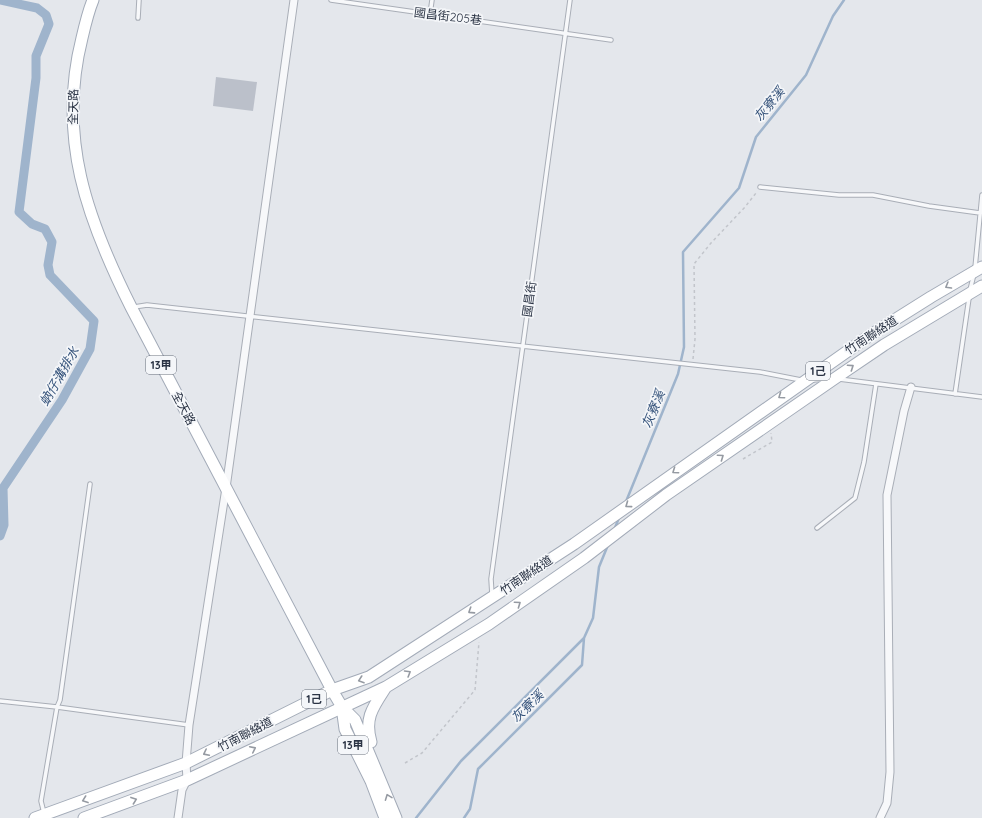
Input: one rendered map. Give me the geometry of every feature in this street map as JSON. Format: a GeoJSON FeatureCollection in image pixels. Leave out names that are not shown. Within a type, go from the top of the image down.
{"type":"FeatureCollection","features":[{"type":"Feature","properties":{"kind":"main road","name":"全天路"},"geometry":{"type":"LineString","coordinates":[[93,0],[80,47],[74,79],[72,122],[77,163],[92,220],[109,264],[131,307],[342,707]]}},
{"type":"Feature","properties":{"kind":"main road","name":"竹南聯絡道"},"geometry":{"type":"LineString","coordinates":[[40,816],[186,763],[332,690],[369,677],[574,544],[659,482],[881,328],[979,269]]}},
{"type":"Feature","properties":{"kind":"main road","name":"竹南聯絡道"},"geometry":{"type":"LineString","coordinates":[[84,818],[187,780],[386,687],[479,630],[584,558],[666,495],[834,379],[982,286]]}},
{"type":"Feature","properties":{"kind":"main road"},"geometry":{"type":"LineString","coordinates":[[375,779],[367,728],[373,707],[386,687]]}},
{"type":"Feature","properties":{"kind":"main road","name":"13甲"},"geometry":{"type":"LineString","coordinates":[[342,707],[345,729],[396,818]]}},
{"type":"Feature","properties":{"kind":"main road","name":"13甲"},"geometry":{"type":"LineString","coordinates":[[375,779],[385,818]]}},
{"type":"Feature","properties":{"kind":"street"},"geometry":{"type":"LineString","coordinates":[[178,818],[182,790],[187,780],[186,763],[189,725],[226,488],[294,0]]}},
{"type":"Feature","properties":{"kind":"street"},"geometry":{"type":"LineString","coordinates":[[880,818],[887,803],[890,772],[887,495],[904,411],[911,387]]}},
{"type":"Feature","properties":{"kind":"lane"},"geometry":{"type":"LineString","coordinates":[[138,18],[139,0]]}},
{"type":"Feature","properties":{"kind":"lane","name":"國昌街205巷"},"geometry":{"type":"LineString","coordinates":[[331,0],[611,40]]}},
{"type":"Feature","properties":{"kind":"lane"},"geometry":{"type":"LineString","coordinates":[[430,14],[432,0]]}},
{"type":"Feature","properties":{"kind":"lane","name":"國昌街"},"geometry":{"type":"LineString","coordinates":[[492,598],[491,579],[570,0]]}},
{"type":"Feature","properties":{"kind":"lane"},"geometry":{"type":"LineString","coordinates":[[760,187],[839,194],[873,195],[929,206],[980,213]]}},
{"type":"Feature","properties":{"kind":"lane"},"geometry":{"type":"LineString","coordinates":[[955,394],[969,293],[979,269],[980,213],[982,195]]}},
{"type":"Feature","properties":{"kind":"lane"},"geometry":{"type":"LineString","coordinates":[[131,307],[147,306],[673,364],[760,372],[804,380],[834,379],[911,387],[982,397]]}},
{"type":"Feature","properties":{"kind":"lane"},"geometry":{"type":"LineString","coordinates":[[817,528],[855,498],[864,462],[876,384]]}},
{"type":"Feature","properties":{"kind":"lane"},"geometry":{"type":"LineString","coordinates":[[40,816],[41,801],[57,707],[60,700],[90,484]]}},
{"type":"Feature","properties":{"kind":"lane"},"geometry":{"type":"LineString","coordinates":[[0,701],[57,707],[189,725]]}},
{"type":"Feature","properties":{"kind":"path"},"geometry":{"type":"LineString","coordinates":[[692,365],[695,339],[694,264],[711,243],[745,207],[760,187]]}},
{"type":"Feature","properties":{"kind":"path"},"geometry":{"type":"LineString","coordinates":[[743,459],[772,442],[768,424]]}},
{"type":"Feature","properties":{"kind":"path"},"geometry":{"type":"LineString","coordinates":[[405,763],[422,753],[475,690],[479,630]]}},
{"type":"Feature","properties":{"kind":"building"},"geometry":{"type":"Polygon","coordinates":[[[216,77],[257,82],[253,111],[213,106],[216,77]]]}},
{"type":"Feature","properties":{"kind":"waterway","name":"蚋仔溝排水"},"geometry":{"type":"LineString","coordinates":[[0,0],[37,8],[46,15],[49,24],[36,56],[36,78],[19,212],[32,224],[45,229],[52,242],[48,265],[50,275],[94,321],[90,349],[62,400],[3,488],[4,525],[0,536]]}},
{"type":"Feature","properties":{"kind":"waterway","name":"灰寮溪"},"geometry":{"type":"LineString","coordinates":[[625,504],[678,374],[684,347],[683,252],[739,188],[756,137],[806,75],[833,16],[844,0]]}},
{"type":"Feature","properties":{"kind":"waterway","name":"灰寮溪"},"geometry":{"type":"LineString","coordinates":[[614,530],[619,518]]}},
{"type":"Feature","properties":{"kind":"waterway","name":"灰寮溪"},"geometry":{"type":"LineString","coordinates":[[464,818],[470,809],[478,769],[582,665],[584,638],[593,618],[599,567],[608,545]]}},
{"type":"Feature","properties":{"kind":"waterway"},"geometry":{"type":"LineString","coordinates":[[416,818],[461,761],[584,638]]}}]}
